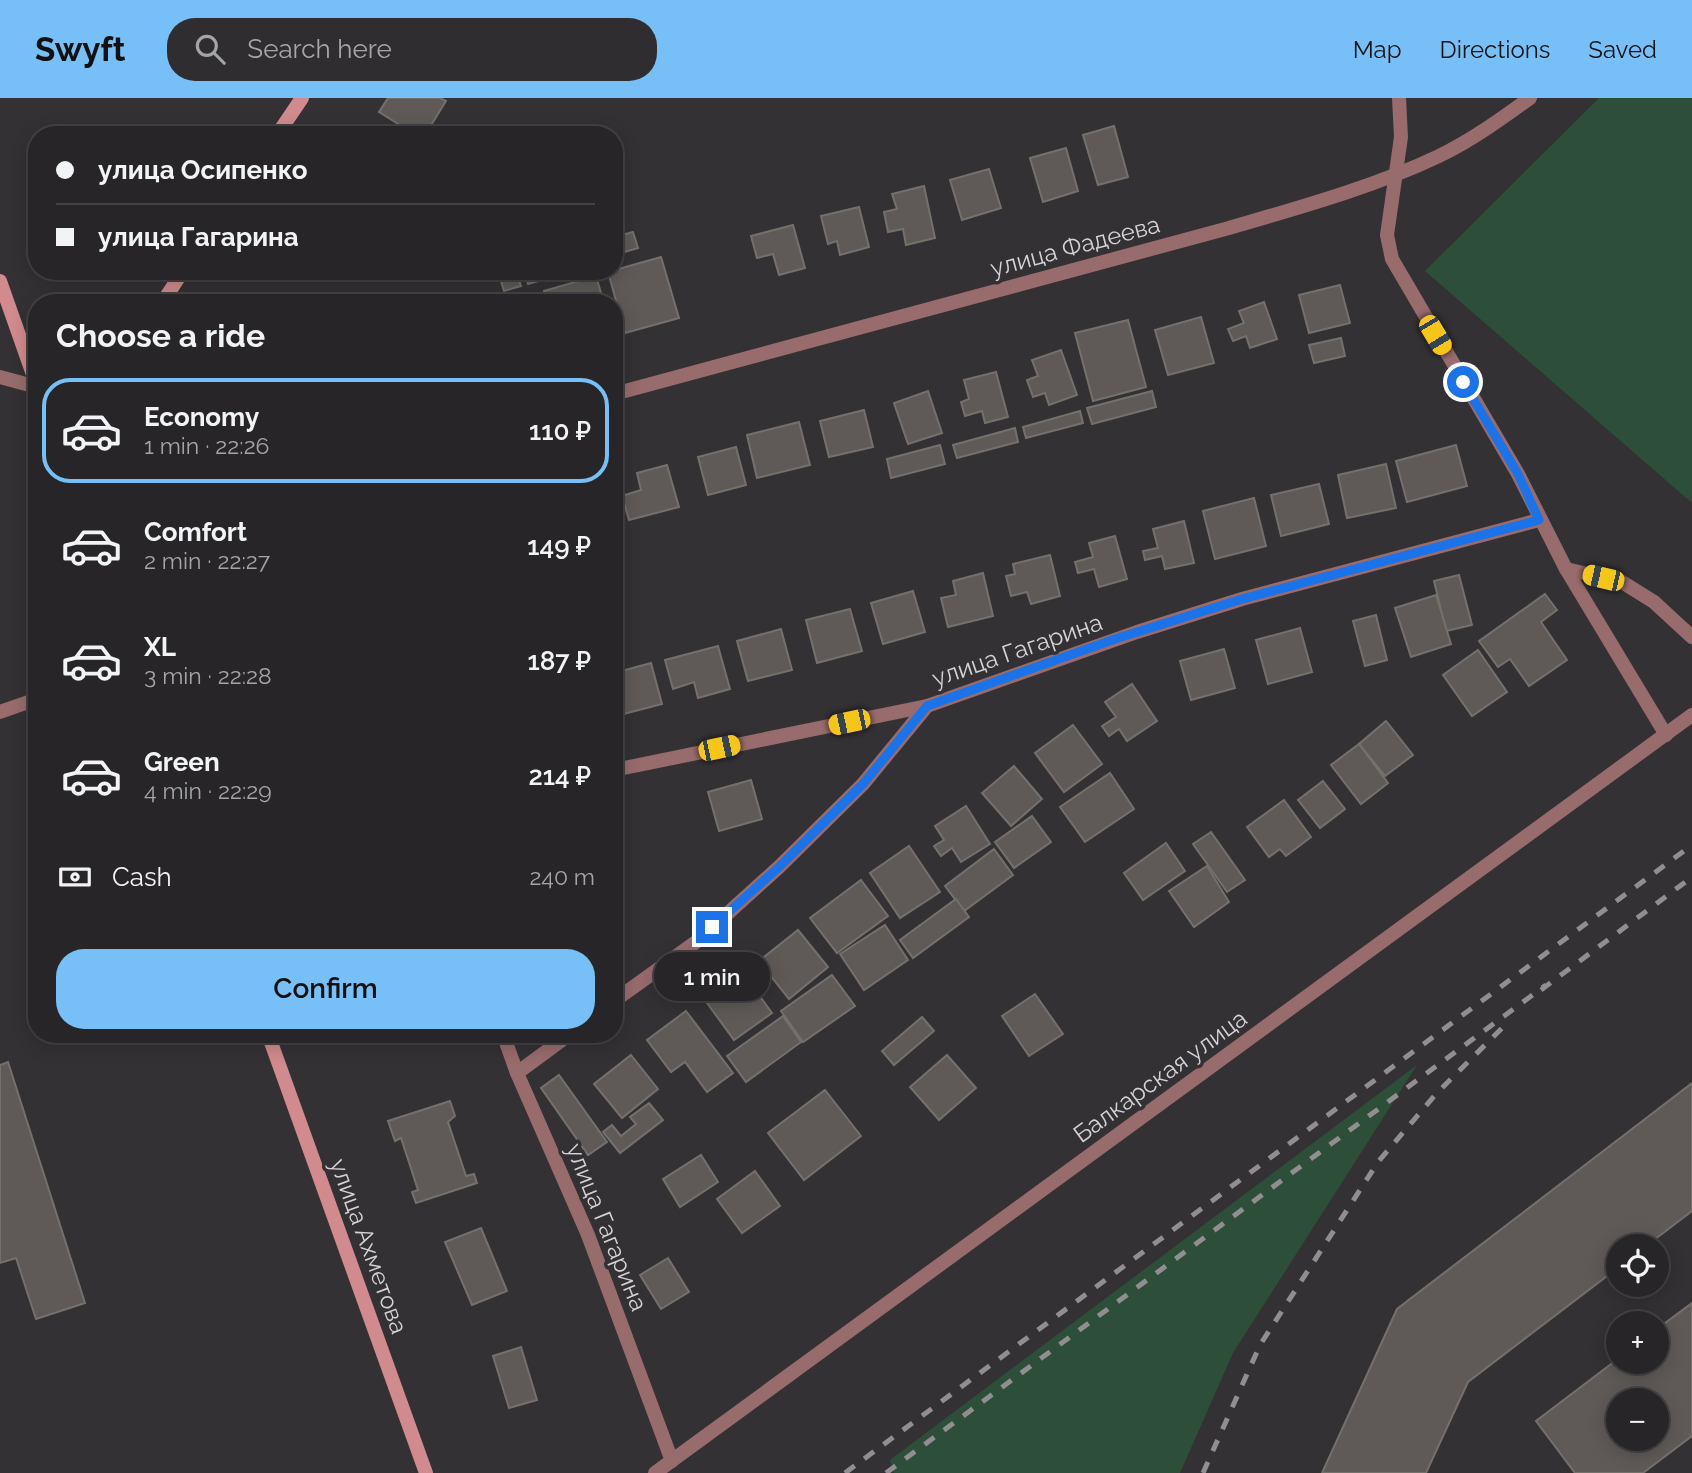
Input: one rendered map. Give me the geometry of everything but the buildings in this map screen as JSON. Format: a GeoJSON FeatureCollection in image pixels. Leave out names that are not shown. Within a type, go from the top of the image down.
{"type":"FeatureCollection","features":[{"type":"Feature","properties":{"kind":"main road"},"geometry":{"type":"LineString","coordinates":[[283,126],[302,98]]}},
{"type":"Feature","properties":{"kind":"main road"},"geometry":{"type":"LineString","coordinates":[[0,281],[28,360]]}},
{"type":"Feature","properties":{"kind":"main road","name":"улица Ахметова"},"geometry":{"type":"LineString","coordinates":[[271,1043],[426,1473]]}},
{"type":"Feature","properties":{"kind":"street"},"geometry":{"type":"LineString","coordinates":[[1399,98],[1401,137],[1388,217],[1392,259],[1518,474],[1566,569],[1666,736]]}},
{"type":"Feature","properties":{"kind":"street","name":"улица Фадеева"},"geometry":{"type":"LineString","coordinates":[[623,392],[1229,228],[1325,199],[1438,156],[1488,128],[1531,98]]}},
{"type":"Feature","properties":{"kind":"street"},"geometry":{"type":"LineString","coordinates":[[0,377],[28,384]]}},
{"type":"Feature","properties":{"kind":"street","name":"улица Гагарина"},"geometry":{"type":"LineString","coordinates":[[623,995],[695,942],[779,867],[863,784],[927,706],[1125,636],[1242,599],[1539,520]]}},
{"type":"Feature","properties":{"kind":"street"},"geometry":{"type":"LineString","coordinates":[[1566,569],[1622,582],[1654,602],[1692,638]]}},
{"type":"Feature","properties":{"kind":"street"},"geometry":{"type":"LineString","coordinates":[[0,712],[28,702]]}},
{"type":"Feature","properties":{"kind":"street"},"geometry":{"type":"LineString","coordinates":[[623,768],[927,706]]}},
{"type":"Feature","properties":{"kind":"street","name":"Балкарская улица"},"geometry":{"type":"LineString","coordinates":[[655,1473],[1692,715]]}},
{"type":"Feature","properties":{"kind":"street","name":"улица Гагарина"},"geometry":{"type":"LineString","coordinates":[[506,1043],[588,1235],[672,1461]]}},
{"type":"Feature","properties":{"kind":"street"},"geometry":{"type":"LineString","coordinates":[[517,1073],[558,1043]]}},
{"type":"Feature","properties":{"kind":"green space"},"geometry":{"type":"Polygon","coordinates":[[[1599,98],[1692,98],[1692,503],[1425,271],[1599,98]]]}},
{"type":"Feature","properties":{"kind":"green space"},"geometry":{"type":"Polygon","coordinates":[[[1417,1065],[1233,1353],[1180,1473],[894,1473],[890,1460],[1417,1065]]]}},
{"type":"Feature","properties":{"kind":"railway"},"geometry":{"type":"LineString","coordinates":[[845,1473],[1692,845]]}},
{"type":"Feature","properties":{"kind":"railway"},"geometry":{"type":"LineString","coordinates":[[1541,990],[1692,877]]}},
{"type":"Feature","properties":{"kind":"railway"},"geometry":{"type":"LineString","coordinates":[[886,1473],[1546,985]]}},
{"type":"Feature","properties":{"kind":"railway"},"geometry":{"type":"LineString","coordinates":[[1203,1473],[1260,1345],[1378,1162],[1436,1094],[1508,1022]]}},
{"type":"Feature","properties":{"kind":"route"},"geometry":{"type":"LineString","coordinates":[[712,927],[779,867],[863,784],[927,706],[1115,639],[1242,599],[1539,520],[1518,474],[1463,382]]}}]}
